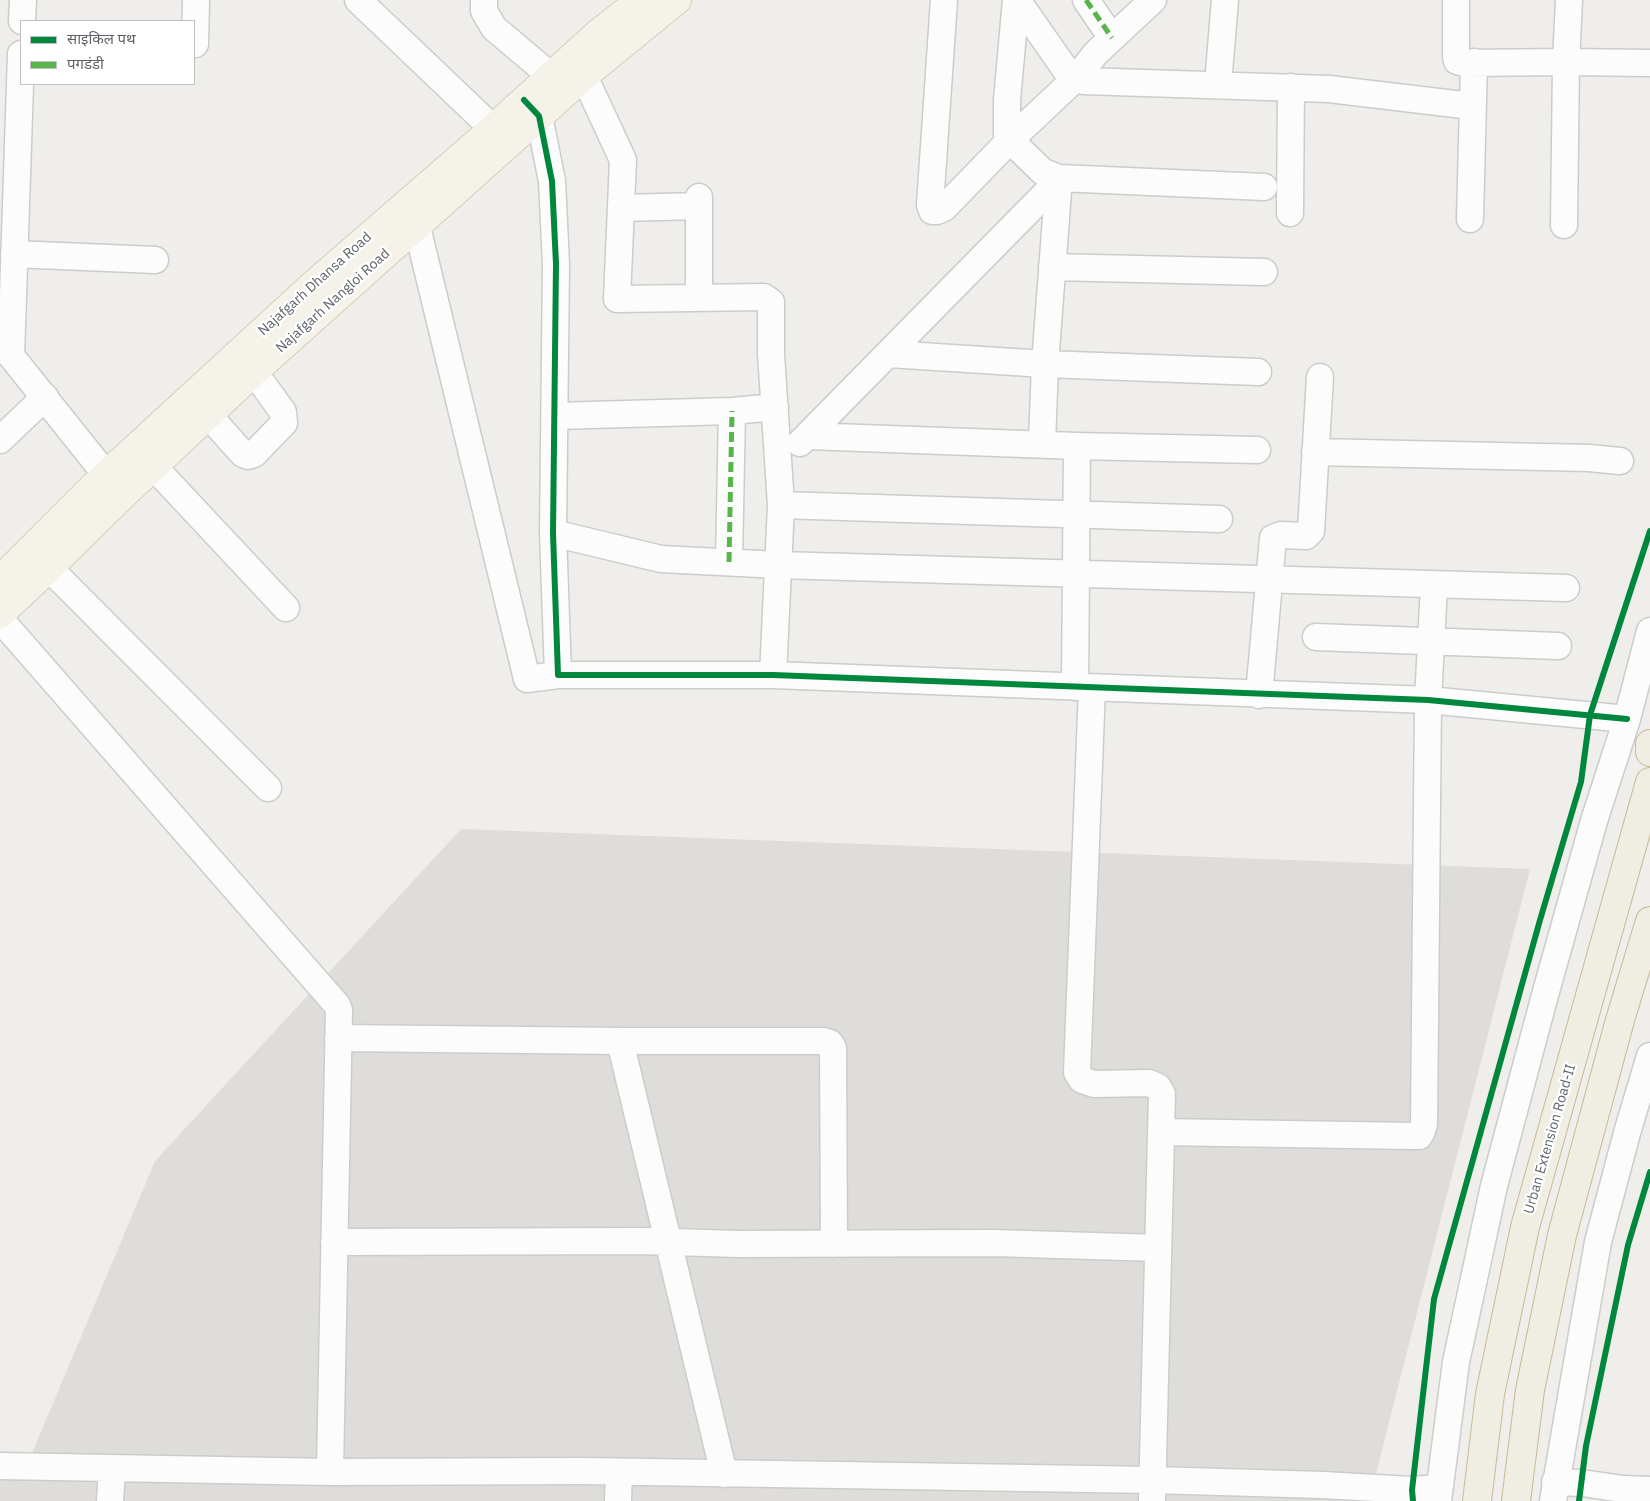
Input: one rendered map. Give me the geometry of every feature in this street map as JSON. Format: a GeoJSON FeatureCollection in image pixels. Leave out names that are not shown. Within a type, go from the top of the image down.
{"type":"FeatureCollection","features":[{"type":"Feature","properties":{"kind":"highway"},"geometry":{"type":"LineString","coordinates":[[1650,744],[1650,752]]}},
{"type":"Feature","properties":{"kind":"highway","name":"Urban Extension Road-II"},"geometry":{"type":"LineString","coordinates":[[1477,1501],[1490,1394],[1525,1227],[1650,782]]}},
{"type":"Feature","properties":{"kind":"highway"},"geometry":{"type":"LineString","coordinates":[[1516,1501],[1530,1390],[1562,1235],[1620,1020],[1650,922]]}},
{"type":"Feature","properties":{"kind":"main road"},"geometry":{"type":"LineString","coordinates":[[531,108],[551,76],[601,30],[641,0]]}},
{"type":"Feature","properties":{"kind":"main road","name":"Najafgarh Nangloi Road"},"geometry":{"type":"LineString","coordinates":[[0,614],[49,568],[114,485],[153,466],[198,413],[254,372],[291,322],[416,227],[500,136],[531,108],[584,76],[677,0]]}},
{"type":"Feature","properties":{"kind":"main road","name":"Najafgarh Dhansa Road"},"geometry":{"type":"LineString","coordinates":[[0,580],[198,413],[291,322],[500,136]]}},
{"type":"Feature","properties":{"kind":"street"},"geometry":{"type":"LineString","coordinates":[[22,20],[23,0]]}},
{"type":"Feature","properties":{"kind":"street"},"geometry":{"type":"LineString","coordinates":[[195,44],[196,0]]}},
{"type":"Feature","properties":{"kind":"street"},"geometry":{"type":"LineString","coordinates":[[358,0],[500,136]]}},
{"type":"Feature","properties":{"kind":"street"},"geometry":{"type":"LineString","coordinates":[[484,0],[484,12],[494,28],[551,76]]}},
{"type":"Feature","properties":{"kind":"street"},"geometry":{"type":"LineString","coordinates":[[944,0],[930,205],[932,211],[944,208],[1010,140],[1076,78],[1096,53],[1153,0]]}},
{"type":"Feature","properties":{"kind":"street"},"geometry":{"type":"LineString","coordinates":[[1016,0],[1006,127],[1010,140],[1043,172],[1059,180],[1264,187]]}},
{"type":"Feature","properties":{"kind":"street"},"geometry":{"type":"LineString","coordinates":[[1016,0],[1070,76],[1083,80],[1328,89],[1472,106]]}},
{"type":"Feature","properties":{"kind":"street"},"geometry":{"type":"LineString","coordinates":[[1086,0],[1112,38]]}},
{"type":"Feature","properties":{"kind":"street"},"geometry":{"type":"LineString","coordinates":[[1218,84],[1225,0]]}},
{"type":"Feature","properties":{"kind":"street"},"geometry":{"type":"LineString","coordinates":[[1456,0],[1456,56],[1457,61],[1464,64],[1474,62],[1650,63]]}},
{"type":"Feature","properties":{"kind":"street"},"geometry":{"type":"LineString","coordinates":[[1564,225],[1566,62],[1569,0]]}},
{"type":"Feature","properties":{"kind":"street"},"geometry":{"type":"LineString","coordinates":[[1470,219],[1474,62]]}},
{"type":"Feature","properties":{"kind":"street"},"geometry":{"type":"LineString","coordinates":[[584,76],[623,160],[617,299],[764,297],[771,302],[771,354],[781,505],[774,676]]}},
{"type":"Feature","properties":{"kind":"street"},"geometry":{"type":"LineString","coordinates":[[20,83],[14,254],[5,349],[114,485]]}},
{"type":"Feature","properties":{"kind":"street"},"geometry":{"type":"LineString","coordinates":[[1290,213],[1291,87]]}},
{"type":"Feature","properties":{"kind":"street"},"geometry":{"type":"LineString","coordinates":[[531,108],[552,190],[556,264],[553,533],[558,675]]}},
{"type":"Feature","properties":{"kind":"street"},"geometry":{"type":"LineString","coordinates":[[1042,444],[1045,364],[1059,180]]}},
{"type":"Feature","properties":{"kind":"street"},"geometry":{"type":"LineString","coordinates":[[779,465],[1059,180]]}},
{"type":"Feature","properties":{"kind":"street"},"geometry":{"type":"LineString","coordinates":[[621,208],[699,201],[699,298]]}},
{"type":"Feature","properties":{"kind":"street"},"geometry":{"type":"LineString","coordinates":[[416,227],[527,679],[558,675],[774,676],[1083,687],[1428,700],[1627,719]]}},
{"type":"Feature","properties":{"kind":"street"},"geometry":{"type":"LineString","coordinates":[[14,254],[155,260]]}},
{"type":"Feature","properties":{"kind":"street"},"geometry":{"type":"LineString","coordinates":[[1052,267],[1264,272]]}},
{"type":"Feature","properties":{"kind":"street"},"geometry":{"type":"LineString","coordinates":[[889,354],[1045,364],[1258,372]]}},
{"type":"Feature","properties":{"kind":"street"},"geometry":{"type":"LineString","coordinates":[[198,413],[243,454],[248,456],[254,454],[284,423],[284,417],[254,372]]}},
{"type":"Feature","properties":{"kind":"street"},"geometry":{"type":"LineString","coordinates":[[1259,695],[1274,537],[1281,535],[1306,536],[1312,531],[1320,377]]}},
{"type":"Feature","properties":{"kind":"street"},"geometry":{"type":"LineString","coordinates":[[0,440],[45,397]]}},
{"type":"Feature","properties":{"kind":"street"},"geometry":{"type":"LineString","coordinates":[[555,416],[732,411],[775,407]]}},
{"type":"Feature","properties":{"kind":"street"},"geometry":{"type":"LineString","coordinates":[[729,562],[732,411]]}},
{"type":"Feature","properties":{"kind":"street"},"geometry":{"type":"LineString","coordinates":[[808,436],[1077,446],[1257,450]]}},
{"type":"Feature","properties":{"kind":"street"},"geometry":{"type":"LineString","coordinates":[[1077,446],[1075,573],[1083,687],[1077,1072],[1082,1080],[1094,1084],[1149,1083],[1158,1087],[1162,1094],[1153,1490]]}},
{"type":"Feature","properties":{"kind":"street"},"geometry":{"type":"LineString","coordinates":[[1315,452],[1589,458],[1620,461]]}},
{"type":"Feature","properties":{"kind":"street"},"geometry":{"type":"LineString","coordinates":[[153,466],[286,608]]}},
{"type":"Feature","properties":{"kind":"street"},"geometry":{"type":"LineString","coordinates":[[781,505],[1219,520]]}},
{"type":"Feature","properties":{"kind":"street"},"geometry":{"type":"LineString","coordinates":[[553,533],[649,557],[729,562],[1566,588]]}},
{"type":"Feature","properties":{"kind":"street"},"geometry":{"type":"LineString","coordinates":[[49,568],[268,788]]}},
{"type":"Feature","properties":{"kind":"street"},"geometry":{"type":"LineString","coordinates":[[1161,1132],[1418,1136],[1422,1131],[1424,1124],[1428,700],[1434,585]]}},
{"type":"Feature","properties":{"kind":"street"},"geometry":{"type":"LineString","coordinates":[[0,619],[335,1001],[339,1010],[330,1472]]}},
{"type":"Feature","properties":{"kind":"street"},"geometry":{"type":"LineString","coordinates":[[0,1466],[330,1472],[724,1474],[1153,1490],[1323,1485],[1412,1490],[1438,1494],[1456,1362],[1494,1186],[1587,848],[1627,719],[1650,631]]}},
{"type":"Feature","properties":{"kind":"street"},"geometry":{"type":"LineString","coordinates":[[1316,637],[1558,646]]}},
{"type":"Feature","properties":{"kind":"street"},"geometry":{"type":"LineString","coordinates":[[338,1038],[824,1041],[830,1043],[833,1048],[834,1244]]}},
{"type":"Feature","properties":{"kind":"street"},"geometry":{"type":"LineString","coordinates":[[620,1041],[724,1474]]}},
{"type":"Feature","properties":{"kind":"street"},"geometry":{"type":"LineString","coordinates":[[1650,1056],[1598,1242],[1554,1492],[1582,1483],[1623,1489],[1650,1490]]}},
{"type":"Feature","properties":{"kind":"street"},"geometry":{"type":"LineString","coordinates":[[334,1242],[994,1243],[1158,1248]]}},
{"type":"Feature","properties":{"kind":"street"},"geometry":{"type":"LineString","coordinates":[[110,1501],[112,1469]]}},
{"type":"Feature","properties":{"kind":"street"},"geometry":{"type":"LineString","coordinates":[[618,1501],[619,1472]]}},
{"type":"Feature","properties":{"kind":"shaded area"},"geometry":{"type":"Polygon","coordinates":[[[461,829],[1530,869],[1369,1501],[0,1501],[0,1457],[30,1458],[155,1161],[461,829]]]}},
{"type":"Feature","properties":{"kind":"marked path"},"geometry":{"type":"LineString","coordinates":[[1086,0],[1112,38]]}},
{"type":"Feature","properties":{"kind":"marked path"},"geometry":{"type":"LineString","coordinates":[[729,562],[732,411]]}},
{"type":"Feature","properties":{"kind":"cycle path"},"geometry":{"type":"LineString","coordinates":[[524,100],[539,116],[552,181],[556,264],[553,533],[558,675],[773,675],[1428,700],[1627,719]]}},
{"type":"Feature","properties":{"kind":"cycle path"},"geometry":{"type":"LineString","coordinates":[[1413,1501],[1412,1490],[1434,1299],[1540,920],[1581,782],[1590,715],[1650,531]]}},
{"type":"Feature","properties":{"kind":"cycle path"},"geometry":{"type":"LineString","coordinates":[[1579,1501],[1586,1446],[1628,1245],[1650,1172]]}}]}
